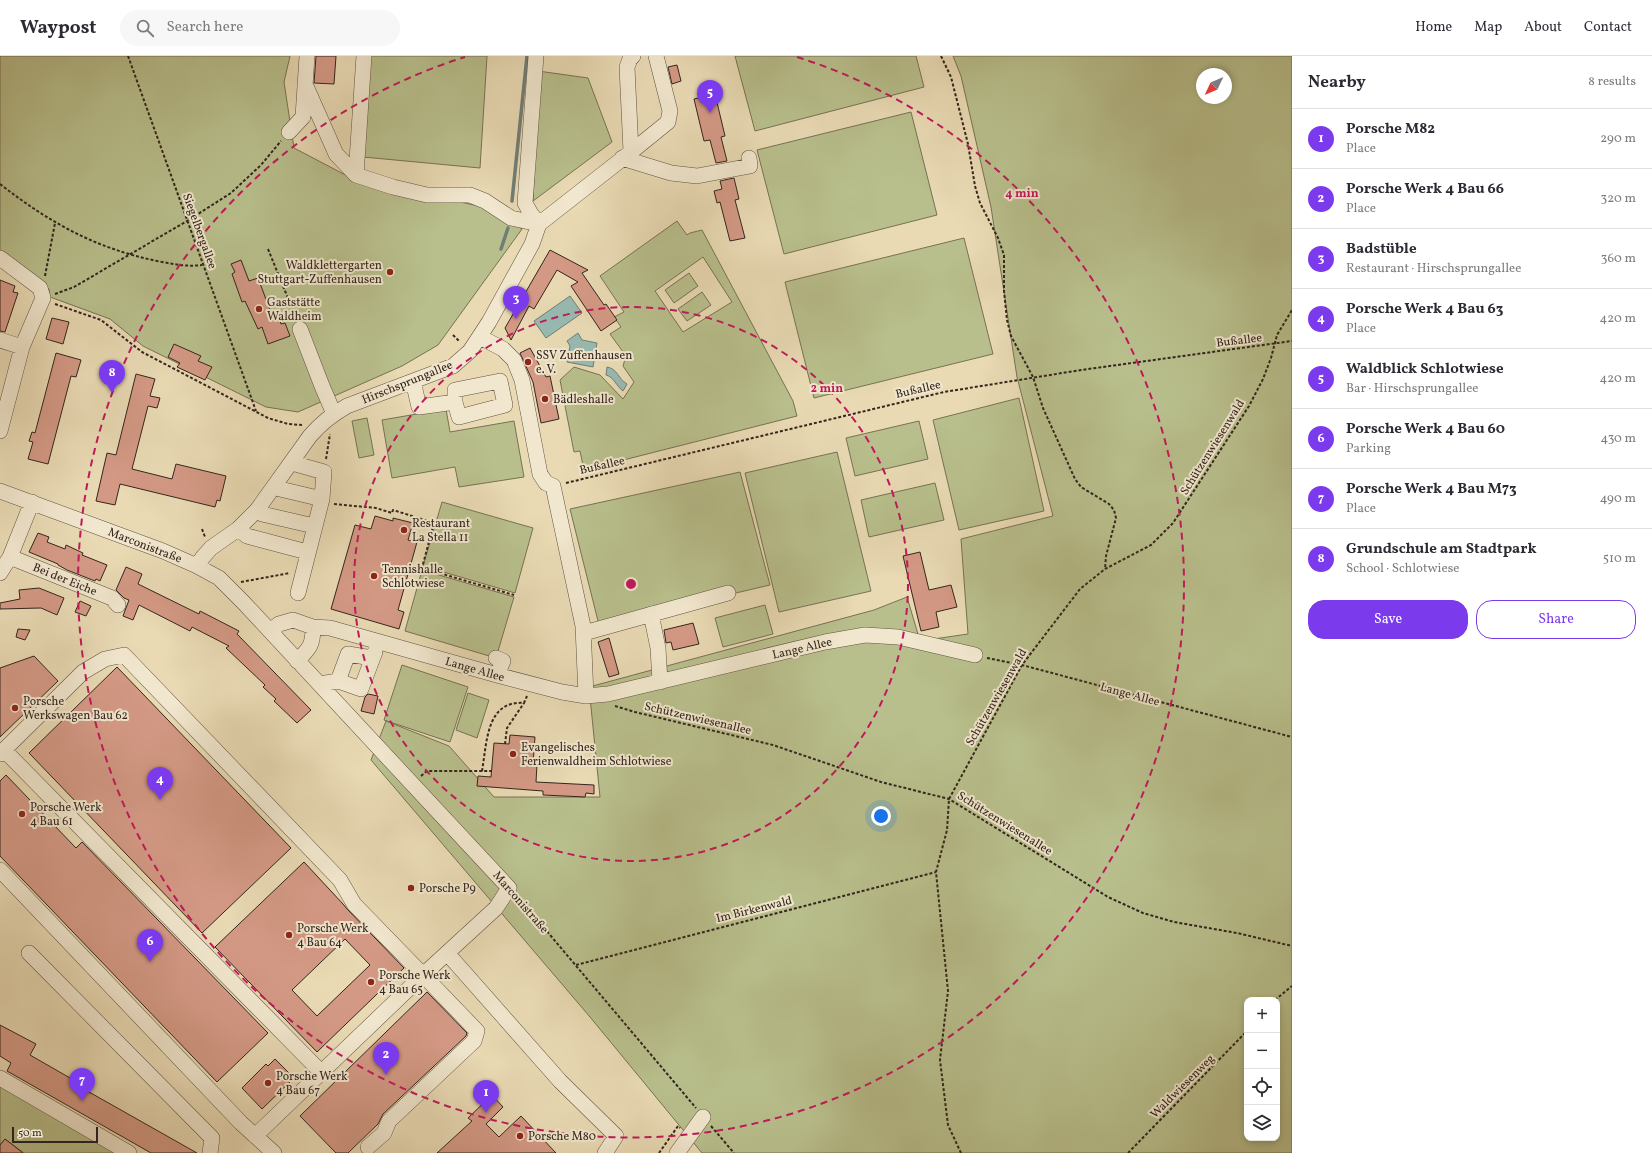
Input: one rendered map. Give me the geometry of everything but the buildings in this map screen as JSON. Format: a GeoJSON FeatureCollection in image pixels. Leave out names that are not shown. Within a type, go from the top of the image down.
{"type":"FeatureCollection","features":[{"type":"Feature","properties":{"kind":"street"},"geometry":{"type":"LineString","coordinates":[[289,132],[303,116],[307,56]]}},
{"type":"Feature","properties":{"kind":"street"},"geometry":{"type":"LineString","coordinates":[[356,175],[364,56]]}},
{"type":"Feature","properties":{"kind":"street"},"geometry":{"type":"LineString","coordinates":[[536,56],[525,203],[539,224]]}},
{"type":"Feature","properties":{"kind":"street"},"geometry":{"type":"LineString","coordinates":[[626,155],[627,67],[633,56]]}},
{"type":"Feature","properties":{"kind":"street"},"geometry":{"type":"LineString","coordinates":[[539,224],[668,122],[670,111],[656,56]]}},
{"type":"Feature","properties":{"kind":"street"},"geometry":{"type":"LineString","coordinates":[[305,84],[336,154],[356,175],[393,187],[427,195],[470,195],[485,202],[511,218],[539,224]]}},
{"type":"Feature","properties":{"kind":"street"},"geometry":{"type":"LineString","coordinates":[[626,155],[671,173],[697,176],[750,166],[749,158]]}},
{"type":"Feature","properties":{"kind":"street","name":"Hirschsprungallee"},"geometry":{"type":"LineString","coordinates":[[198,566],[203,557],[211,548],[238,529],[257,510],[319,426],[334,414],[347,406],[453,366],[470,351],[480,337],[532,244],[539,224]]}},
{"type":"Feature","properties":{"kind":"street"},"geometry":{"type":"LineString","coordinates":[[0,258],[42,293],[22,347],[0,431]]}},
{"type":"Feature","properties":{"kind":"street"},"geometry":{"type":"LineString","coordinates":[[300,329],[334,414]]}},
{"type":"Feature","properties":{"kind":"street"},"geometry":{"type":"LineString","coordinates":[[480,337],[503,349],[514,360],[522,380],[540,474],[546,483],[553,486],[584,633],[586,696]]}},
{"type":"Feature","properties":{"kind":"street"},"geometry":{"type":"LineString","coordinates":[[0,340],[22,347]]}},
{"type":"Feature","properties":{"kind":"street"},"geometry":{"type":"LineString","coordinates":[[413,381],[420,407],[455,402]]}},
{"type":"Feature","properties":{"kind":"street"},"geometry":{"type":"LineString","coordinates":[[292,463],[324,472],[321,501],[307,552],[298,593]]}},
{"type":"Feature","properties":{"kind":"street"},"geometry":{"type":"LineString","coordinates":[[275,485],[280,489],[321,501]]}},
{"type":"Feature","properties":{"kind":"street","name":"Marconistraße"},"geometry":{"type":"LineString","coordinates":[[0,491],[163,551],[198,566],[218,578],[412,782],[509,888]]}},
{"type":"Feature","properties":{"kind":"street"},"geometry":{"type":"LineString","coordinates":[[0,573],[10,556],[32,502]]}},
{"type":"Feature","properties":{"kind":"street"},"geometry":{"type":"LineString","coordinates":[[257,510],[262,514],[314,526]]}},
{"type":"Feature","properties":{"kind":"street"},"geometry":{"type":"LineString","coordinates":[[238,529],[247,536],[307,552]]}},
{"type":"Feature","properties":{"kind":"street","name":"Bei der Eiche"},"geometry":{"type":"LineString","coordinates":[[10,556],[112,598],[118,605]]}},
{"type":"Feature","properties":{"kind":"street"},"geometry":{"type":"LineString","coordinates":[[584,633],[728,593]]}},
{"type":"Feature","properties":{"kind":"street"},"geometry":{"type":"LineString","coordinates":[[651,614],[658,648],[660,682]]}},
{"type":"Feature","properties":{"kind":"street"},"geometry":{"type":"LineString","coordinates":[[270,631],[279,624],[293,620],[314,627],[313,641],[308,650],[297,660]]}},
{"type":"Feature","properties":{"kind":"street","name":"Lange Allee"},"geometry":{"type":"LineString","coordinates":[[314,627],[337,630],[497,675],[586,696],[608,694],[825,642],[865,635],[898,637],[975,656]]}},
{"type":"Feature","properties":{"kind":"street"},"geometry":{"type":"LineString","coordinates":[[320,684],[338,680],[361,689],[374,655],[348,654],[338,680]]}},
{"type":"Feature","properties":{"kind":"street"},"geometry":{"type":"LineString","coordinates":[[321,1072],[2,752],[83,672],[105,659],[124,655],[340,880],[354,904],[477,1031],[474,1041],[389,1121],[384,1133],[368,1147]]}},
{"type":"Feature","properties":{"kind":"street"},"geometry":{"type":"LineString","coordinates":[[496,658],[503,661],[497,675]]}},
{"type":"Feature","properties":{"kind":"street"},"geometry":{"type":"LineString","coordinates":[[0,870],[255,1136],[274,1153]]}},
{"type":"Feature","properties":{"kind":"street"},"geometry":{"type":"LineString","coordinates":[[255,1136],[423,975],[496,908],[509,888]]}},
{"type":"Feature","properties":{"kind":"street"},"geometry":{"type":"LineString","coordinates":[[29,953],[212,1138],[210,1153]]}},
{"type":"Feature","properties":{"kind":"street"},"geometry":{"type":"LineString","coordinates":[[447,953],[560,1081],[616,1136],[605,1153]]}},
{"type":"Feature","properties":{"kind":"street"},"geometry":{"type":"LineString","coordinates":[[0,1078],[129,1153]]}},
{"type":"Feature","properties":{"kind":"street"},"geometry":{"type":"LineString","coordinates":[[677,1153],[703,1116]]}},
{"type":"Feature","properties":{"kind":"path","name":"Siegelbergallee"},"geometry":{"type":"LineString","coordinates":[[128,56],[256,411]]}},
{"type":"Feature","properties":{"kind":"path"},"geometry":{"type":"LineString","coordinates":[[941,56],[951,77],[968,144],[975,186],[980,203],[998,238],[1004,255],[1004,291],[1007,320],[1011,336],[1033,377],[1046,415],[1075,479],[1081,487],[1109,504],[1114,510],[1116,518],[1106,556],[1105,569]]}},
{"type":"Feature","properties":{"kind":"path"},"geometry":{"type":"LineString","coordinates":[[42,293],[74,287],[187,221],[231,193],[261,165],[289,132]]}},
{"type":"Feature","properties":{"kind":"path"},"geometry":{"type":"LineString","coordinates":[[0,184],[36,212],[100,245],[129,255],[188,266],[203,265]]}},
{"type":"Feature","properties":{"kind":"path"},"geometry":{"type":"LineString","coordinates":[[42,293],[55,223]]}},
{"type":"Feature","properties":{"kind":"path"},"geometry":{"type":"LineString","coordinates":[[268,249],[300,329]]}},
{"type":"Feature","properties":{"kind":"path"},"geometry":{"type":"LineString","coordinates":[[42,293],[64,308],[100,320],[142,352],[268,418],[288,424]]}},
{"type":"Feature","properties":{"kind":"path","name":"Schützenwiesenwald"},"geometry":{"type":"LineString","coordinates":[[960,1153],[948,1125],[940,1060],[948,991],[936,872],[947,830],[949,799],[1022,666],[1080,589],[1105,569],[1151,545],[1173,523],[1249,406],[1263,378],[1278,335],[1292,310]]}},
{"type":"Feature","properties":{"kind":"path","name":"Bußallee"},"geometry":{"type":"LineString","coordinates":[[553,486],[944,392],[1033,377],[1292,341]]}},
{"type":"Feature","properties":{"kind":"path"},"geometry":{"type":"LineString","coordinates":[[319,426],[330,432],[324,472]]}},
{"type":"Feature","properties":{"kind":"path"},"geometry":{"type":"LineString","coordinates":[[321,501],[376,508],[392,513],[393,510],[434,523],[422,568],[514,595]]}},
{"type":"Feature","properties":{"kind":"path"},"geometry":{"type":"LineString","coordinates":[[240,582],[304,570]]}},
{"type":"Feature","properties":{"kind":"path","name":"Lange Allee"},"geometry":{"type":"LineString","coordinates":[[975,656],[1022,666],[1292,737]]}},
{"type":"Feature","properties":{"kind":"path"},"geometry":{"type":"LineString","coordinates":[[504,744],[506,728],[524,703],[532,684]]}},
{"type":"Feature","properties":{"kind":"path"},"geometry":{"type":"LineString","coordinates":[[482,771],[490,725],[501,707],[513,702],[524,703]]}},
{"type":"Feature","properties":{"kind":"path","name":"Schützenwiesenallee"},"geometry":{"type":"LineString","coordinates":[[614,706],[773,745],[881,782],[949,799],[1108,897],[1143,913],[1174,922],[1237,933],[1292,946]]}},
{"type":"Feature","properties":{"kind":"path"},"geometry":{"type":"LineString","coordinates":[[412,782],[427,771],[492,771]]}},
{"type":"Feature","properties":{"kind":"path","name":"Im Birkenwald"},"geometry":{"type":"LineString","coordinates":[[576,965],[936,872]]}},
{"type":"Feature","properties":{"kind":"path","name":"Marconistraße"},"geometry":{"type":"LineString","coordinates":[[509,888],[576,965],[734,1153]]}},
{"type":"Feature","properties":{"kind":"path"},"geometry":{"type":"LineString","coordinates":[[1279,997],[1292,986]]}},
{"type":"Feature","properties":{"kind":"path","name":"Waldwiesenweg"},"geometry":{"type":"LineString","coordinates":[[1128,1153],[1245,1033]]}},
{"type":"Feature","properties":{"kind":"path"},"geometry":{"type":"LineString","coordinates":[[659,1153],[678,1126]]}},
{"type":"Feature","properties":{"kind":"green space"},"geometry":{"type":"Polygon","coordinates":[[[0,56],[290,56],[284,82],[294,148],[357,181],[484,207],[522,229],[438,345],[402,366],[298,412],[266,407],[143,346],[110,319],[50,297],[49,289],[0,252],[0,56]]]}},
{"type":"Feature","properties":{"kind":"green space"},"geometry":{"type":"Polygon","coordinates":[[[370,56],[487,56],[480,168],[363,157],[370,56]]]}},
{"type":"Feature","properties":{"kind":"green space"},"geometry":{"type":"Polygon","coordinates":[[[735,56],[916,56],[924,87],[755,131],[735,56]]]}},
{"type":"Feature","properties":{"kind":"green space"},"geometry":{"type":"Polygon","coordinates":[[[953,56],[1292,56],[1292,1153],[702,1153],[590,1017],[371,760],[386,721],[449,746],[494,797],[600,797],[589,687],[874,610],[907,597],[920,641],[968,634],[961,539],[1053,516],[1017,377],[991,207],[961,76],[953,56]]]}},
{"type":"Feature","properties":{"kind":"green space"},"geometry":{"type":"Polygon","coordinates":[[[538,71],[588,78],[612,142],[533,201],[538,71]]]}},
{"type":"Feature","properties":{"kind":"green space"},"geometry":{"type":"Polygon","coordinates":[[[911,112],[937,215],[784,254],[757,150],[911,112]]]}},
{"type":"Feature","properties":{"kind":"green space"},"geometry":{"type":"Polygon","coordinates":[[[677,221],[687,235],[702,230],[793,401],[797,416],[584,470],[580,451],[574,452],[560,380],[574,367],[600,375],[623,399],[634,382],[623,366],[626,356],[610,334],[621,327],[614,317],[624,312],[600,276],[677,221]],[[703,257],[655,291],[683,332],[732,302],[703,257]]]}},
{"type":"Feature","properties":{"kind":"green space"},"geometry":{"type":"Polygon","coordinates":[[[964,238],[993,354],[814,398],[785,282],[964,238]]]}},
{"type":"Feature","properties":{"kind":"green space"},"geometry":{"type":"Polygon","coordinates":[[[689,273],[698,286],[674,303],[665,290],[689,273]]]}},
{"type":"Feature","properties":{"kind":"green space"},"geometry":{"type":"Polygon","coordinates":[[[702,292],[711,305],[687,321],[678,309],[702,292]]]}},
{"type":"Feature","properties":{"kind":"green space"},"geometry":{"type":"Polygon","coordinates":[[[1019,398],[1044,511],[959,530],[933,420],[1019,398]]]}},
{"type":"Feature","properties":{"kind":"green space"},"geometry":{"type":"Polygon","coordinates":[[[446,409],[450,432],[514,421],[524,477],[459,487],[455,467],[392,478],[382,420],[446,409]]]}},
{"type":"Feature","properties":{"kind":"green space"},"geometry":{"type":"Polygon","coordinates":[[[367,418],[374,455],[359,458],[352,421],[367,418]]]}},
{"type":"Feature","properties":{"kind":"green space"},"geometry":{"type":"Polygon","coordinates":[[[919,421],[928,459],[855,476],[846,438],[919,421]]]}},
{"type":"Feature","properties":{"kind":"green space"},"geometry":{"type":"Polygon","coordinates":[[[837,452],[871,591],[779,612],[745,473],[837,452]]]}},
{"type":"Feature","properties":{"kind":"green space"},"geometry":{"type":"Polygon","coordinates":[[[740,472],[770,585],[599,625],[570,509],[740,472]]]}},
{"type":"Feature","properties":{"kind":"green space"},"geometry":{"type":"Polygon","coordinates":[[[935,483],[944,520],[869,537],[861,500],[935,483]]]}},
{"type":"Feature","properties":{"kind":"green space"},"geometry":{"type":"Polygon","coordinates":[[[442,502],[533,528],[515,593],[423,566],[442,502]]]}},
{"type":"Feature","properties":{"kind":"green space"},"geometry":{"type":"Polygon","coordinates":[[[422,570],[514,597],[496,658],[405,631],[422,570]]]}},
{"type":"Feature","properties":{"kind":"green space"},"geometry":{"type":"Polygon","coordinates":[[[765,605],[773,634],[723,647],[715,618],[765,605]]]}},
{"type":"Feature","properties":{"kind":"green space"},"geometry":{"type":"Polygon","coordinates":[[[402,665],[468,687],[450,742],[384,720],[402,665]]]}},
{"type":"Feature","properties":{"kind":"green space"},"geometry":{"type":"Polygon","coordinates":[[[468,693],[489,700],[477,738],[456,730],[468,693]]]}},
{"type":"Feature","properties":{"kind":"green space"},"geometry":{"type":"Polygon","coordinates":[[[0,1078],[129,1153],[24,1153],[5,1139],[0,1145],[0,1078]]]}},
{"type":"Feature","properties":{"kind":"water"},"geometry":{"type":"Polygon","coordinates":[[[570,296],[582,313],[546,338],[534,321],[570,296]]]}},
{"type":"Feature","properties":{"kind":"water"},"geometry":{"type":"Polygon","coordinates":[[[578,333],[582,340],[597,343],[593,367],[567,362],[570,346],[567,341],[578,333]]]}},
{"type":"Feature","properties":{"kind":"water"},"geometry":{"type":"Polygon","coordinates":[[[607,367],[614,370],[627,384],[623,391],[609,376],[606,375],[607,367]]]}},
{"type":"Feature","properties":{"kind":"waterway"},"geometry":{"type":"LineString","coordinates":[[512,201],[527,56]]}},
{"type":"Feature","properties":{"kind":"waterway"},"geometry":{"type":"LineString","coordinates":[[501,249],[508,228]]}},
{"type":"Feature","properties":{"kind":"place","name":"Waldblick Schlotwiese"},"geometry":{"type":"Point","coordinates":[710,113]}},
{"type":"Feature","properties":{"kind":"place","name":"Waldklettergarten Stuttgart-Zuffenhausen"},"geometry":{"type":"Point","coordinates":[390,272]}},
{"type":"Feature","properties":{"kind":"place","name":"Gaststätte Waldheim"},"geometry":{"type":"Point","coordinates":[259,309]}},
{"type":"Feature","properties":{"kind":"place","name":"Badstüble"},"geometry":{"type":"Point","coordinates":[516,319]}},
{"type":"Feature","properties":{"kind":"place","name":"SSV Zuffenhausen e. V."},"geometry":{"type":"Point","coordinates":[528,362]}},
{"type":"Feature","properties":{"kind":"place","name":"Grundschule am Stadtpark"},"geometry":{"type":"Point","coordinates":[112,393]}},
{"type":"Feature","properties":{"kind":"place","name":"Bädleshalle"},"geometry":{"type":"Point","coordinates":[545,399]}},
{"type":"Feature","properties":{"kind":"place","name":"Restaurant La Stella 11"},"geometry":{"type":"Point","coordinates":[404,530]}},
{"type":"Feature","properties":{"kind":"place","name":"Tennishalle Schlotwiese"},"geometry":{"type":"Point","coordinates":[374,576]}},
{"type":"Feature","properties":{"kind":"place","name":"Porsche Werkswagen Bau 62"},"geometry":{"type":"Point","coordinates":[15,708]}},
{"type":"Feature","properties":{"kind":"place","name":"Evangelisches Ferienwaldheim Schlotwiese"},"geometry":{"type":"Point","coordinates":[513,754]}},
{"type":"Feature","properties":{"kind":"place","name":"Porsche Werk 4 Bau 63"},"geometry":{"type":"Point","coordinates":[160,800]}},
{"type":"Feature","properties":{"kind":"place","name":"Porsche Werk 4 Bau 61"},"geometry":{"type":"Point","coordinates":[22,814]}},
{"type":"Feature","properties":{"kind":"place","name":"Porsche P9"},"geometry":{"type":"Point","coordinates":[411,888]}},
{"type":"Feature","properties":{"kind":"place","name":"Porsche Werk 4 Bau 64"},"geometry":{"type":"Point","coordinates":[289,935]}},
{"type":"Feature","properties":{"kind":"place","name":"Porsche Werk 4 Bau 60"},"geometry":{"type":"Point","coordinates":[150,962]}},
{"type":"Feature","properties":{"kind":"place","name":"Porsche Werk 4 Bau 65"},"geometry":{"type":"Point","coordinates":[371,982]}},
{"type":"Feature","properties":{"kind":"place","name":"Porsche Werk 4 Bau 66"},"geometry":{"type":"Point","coordinates":[386,1075]}},
{"type":"Feature","properties":{"kind":"place","name":"Porsche Werk 4 Bau 67"},"geometry":{"type":"Point","coordinates":[268,1083]}},
{"type":"Feature","properties":{"kind":"place","name":"Porsche Werk 4 Bau M73"},"geometry":{"type":"Point","coordinates":[82,1101]}},
{"type":"Feature","properties":{"kind":"place","name":"Porsche M82"},"geometry":{"type":"Point","coordinates":[486,1113]}},
{"type":"Feature","properties":{"kind":"place","name":"Porsche M80"},"geometry":{"type":"Point","coordinates":[520,1136]}}]}
